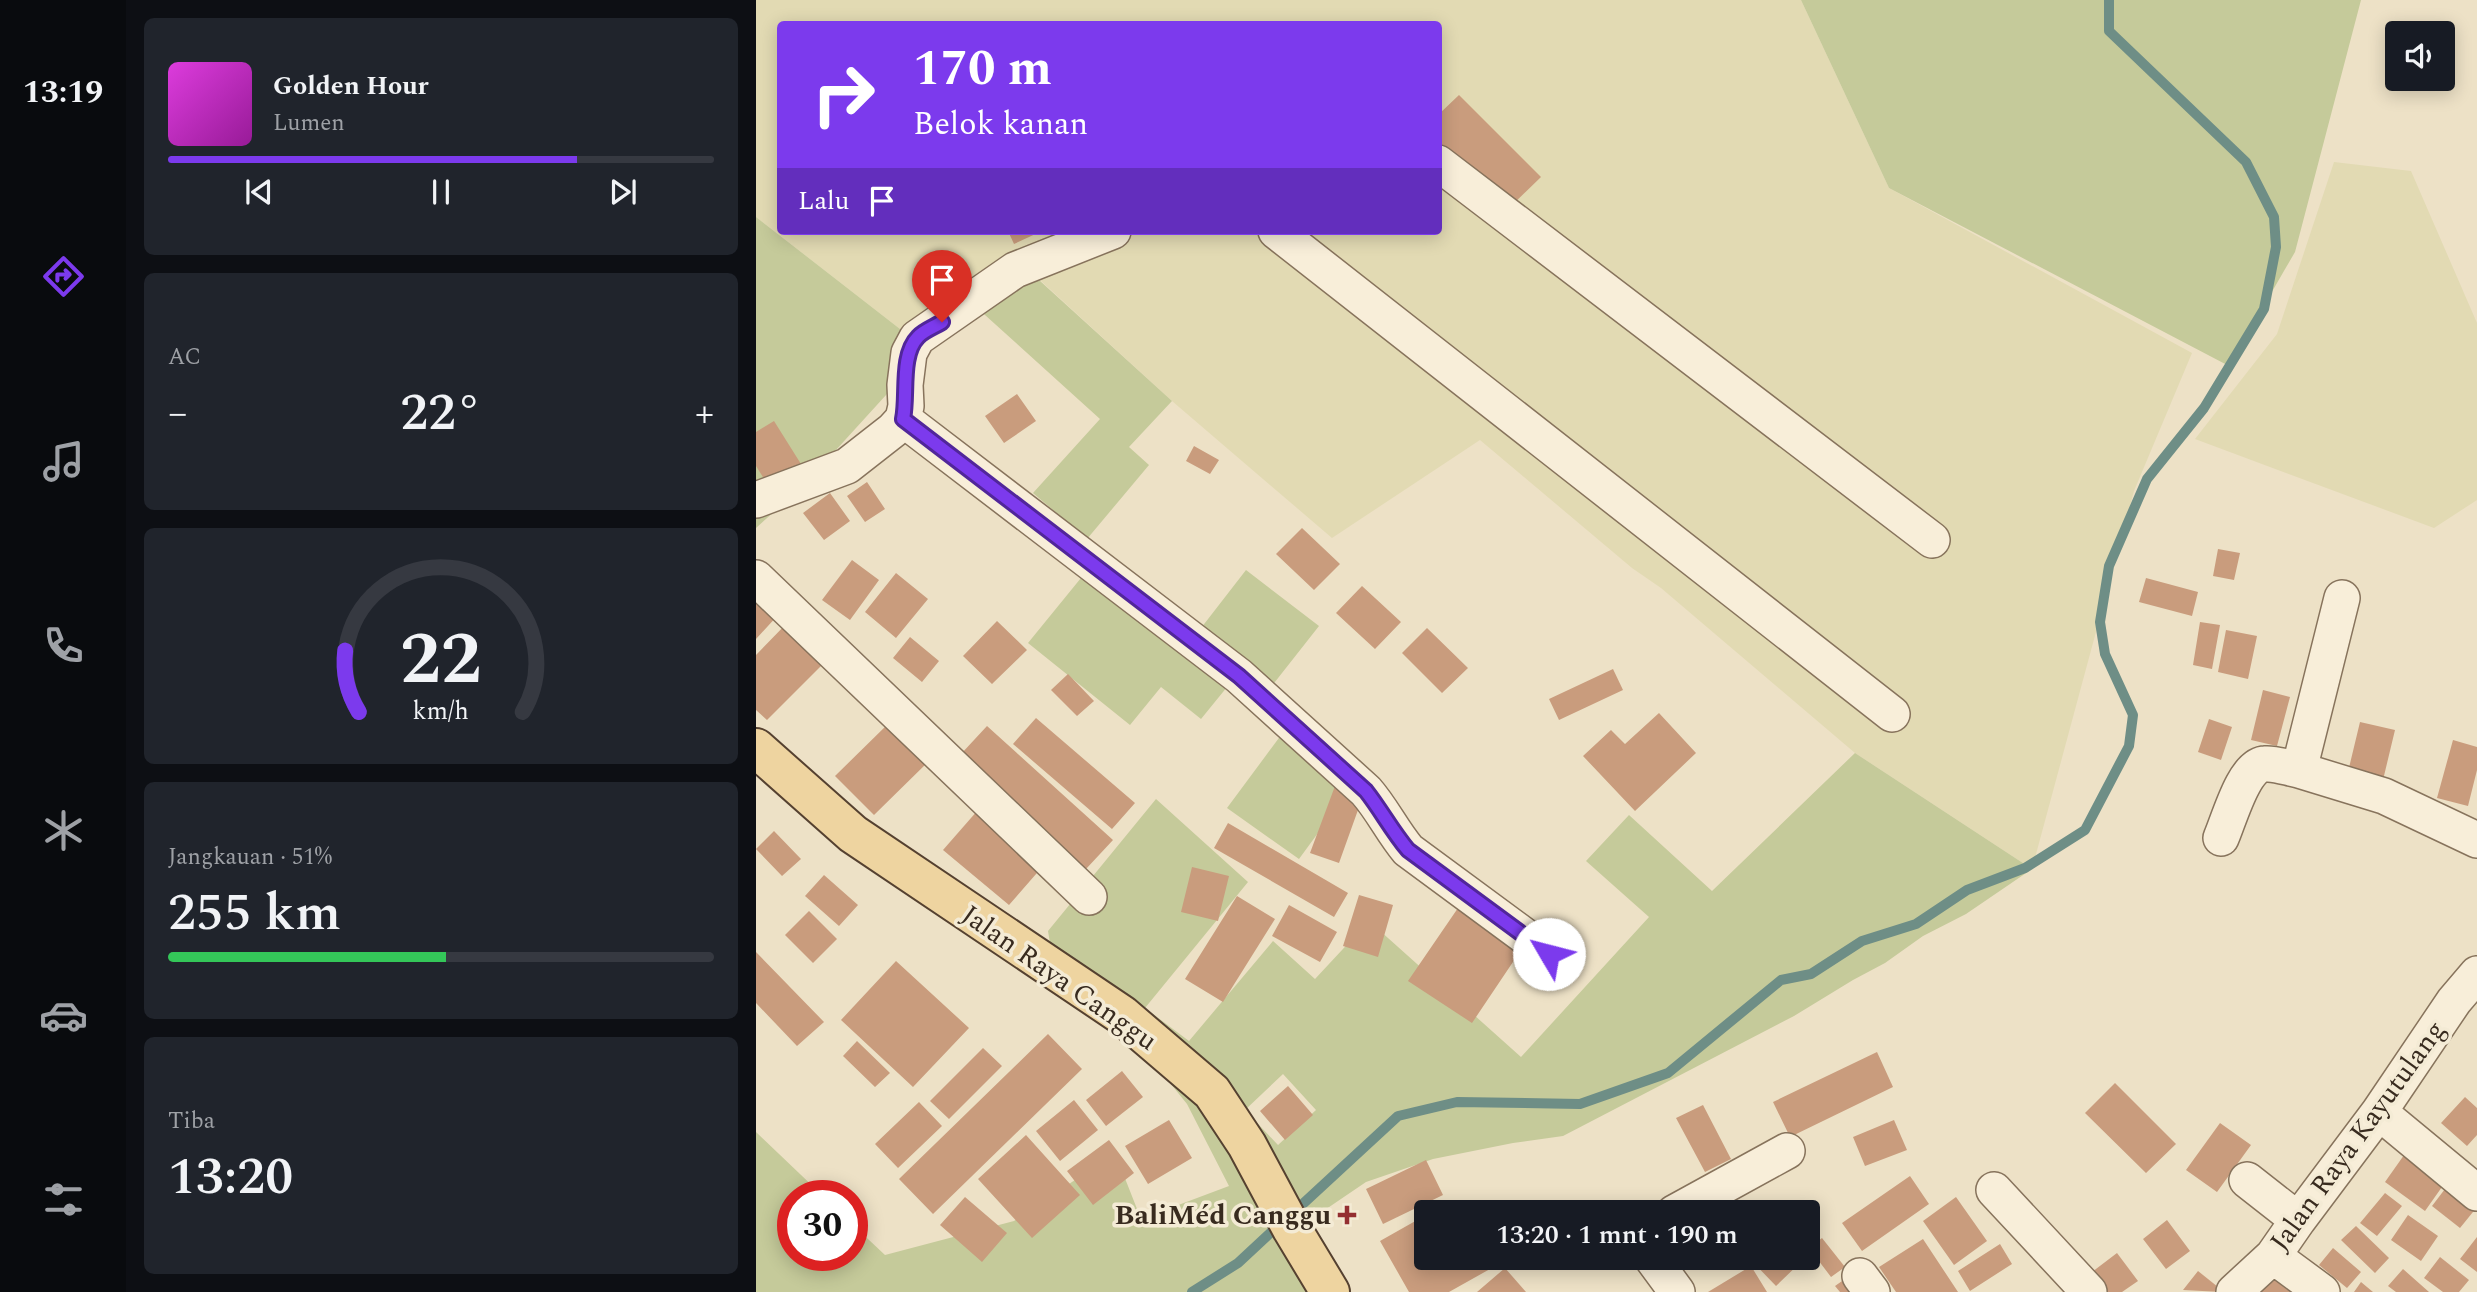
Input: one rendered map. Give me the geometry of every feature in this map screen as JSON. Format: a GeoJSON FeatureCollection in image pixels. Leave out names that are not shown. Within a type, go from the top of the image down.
{"type":"FeatureCollection","features":[{"type":"Feature","properties":{"kind":"main road","name":"Jalan Raya Canggu"},"geometry":{"type":"LineString","coordinates":[[756,748],[853,835],[1122,1015],[1212,1092],[1247,1144],[1330,1292]]}},
{"type":"Feature","properties":{"kind":"street"},"geometry":{"type":"LineString","coordinates":[[1442,166],[1932,540]]}},
{"type":"Feature","properties":{"kind":"street"},"geometry":{"type":"LineString","coordinates":[[756,500],[847,466],[903,419],[909,353],[917,338],[1015,270],[1103,235]]}},
{"type":"Feature","properties":{"kind":"street"},"geometry":{"type":"LineString","coordinates":[[1281,235],[1892,714]]}},
{"type":"Feature","properties":{"kind":"street"},"geometry":{"type":"LineString","coordinates":[[903,419],[1239,676],[1366,791],[1377,803],[1394,834],[1408,850],[1549,954]]}},
{"type":"Feature","properties":{"kind":"street"},"geometry":{"type":"LineString","coordinates":[[756,578],[1089,897]]}},
{"type":"Feature","properties":{"kind":"street"},"geometry":{"type":"LineString","coordinates":[[2299,771],[2343,598]]}},
{"type":"Feature","properties":{"kind":"street"},"geometry":{"type":"LineString","coordinates":[[2221,838],[2246,777],[2253,768],[2264,764],[2299,771],[2384,796],[2477,840]]}},
{"type":"Feature","properties":{"kind":"street","name":"Jalan Raya Kayutulang"},"geometry":{"type":"LineString","coordinates":[[2234,1292],[2273,1256],[2379,1112],[2466,1008],[2477,974]]}},
{"type":"Feature","properties":{"kind":"street"},"geometry":{"type":"LineString","coordinates":[[2379,1112],[2477,1193]]}},
{"type":"Feature","properties":{"kind":"street"},"geometry":{"type":"LineString","coordinates":[[1698,1200],[1787,1151]]}},
{"type":"Feature","properties":{"kind":"street"},"geometry":{"type":"LineString","coordinates":[[2247,1180],[2298,1220]]}},
{"type":"Feature","properties":{"kind":"street"},"geometry":{"type":"LineString","coordinates":[[1994,1190],[2088,1292]]}},
{"type":"Feature","properties":{"kind":"street"},"geometry":{"type":"LineString","coordinates":[[2273,1256],[2322,1292]]}},
{"type":"Feature","properties":{"kind":"street"},"geometry":{"type":"LineString","coordinates":[[1660,1270],[1677,1292]]}},
{"type":"Feature","properties":{"kind":"shaded area"},"geometry":{"type":"Polygon","coordinates":[[[756,0],[1801,0],[1889,188],[2192,353],[2134,491],[2032,869],[1855,753],[1661,588],[1632,568],[1480,440],[1332,538],[1172,401],[1018,260],[927,350],[779,235],[1442,235],[1442,21],[777,21],[777,233],[756,217],[756,0]]]}},
{"type":"Feature","properties":{"kind":"shaded area"},"geometry":{"type":"Polygon","coordinates":[[[2334,162],[2411,171],[2477,323],[2477,500],[2434,528],[2195,439],[2277,334],[2334,162]]]}},
{"type":"Feature","properties":{"kind":"green space"},"geometry":{"type":"Polygon","coordinates":[[[1801,0],[2361,0],[2295,252],[2229,366],[1889,188],[1801,0]]]}},
{"type":"Feature","properties":{"kind":"green space"},"geometry":{"type":"Polygon","coordinates":[[[756,217],[927,350],[805,484],[756,528],[756,217]]]}},
{"type":"Feature","properties":{"kind":"green space"},"geometry":{"type":"Polygon","coordinates":[[[1017,260],[1172,401],[1129,447],[1149,465],[1087,539],[1033,493],[1100,419],[975,306],[1017,260]]]}},
{"type":"Feature","properties":{"kind":"green space"},"geometry":{"type":"Polygon","coordinates":[[[1094,562],[1191,641],[1246,570],[1319,626],[1264,696],[1236,676],[1201,719],[1161,687],[1130,725],[1028,643],[1094,562]]]}},
{"type":"Feature","properties":{"kind":"green space"},"geometry":{"type":"Polygon","coordinates":[[[1293,719],[1364,770],[1299,859],[1227,808],[1293,719]]]}},
{"type":"Feature","properties":{"kind":"green space"},"geometry":{"type":"Polygon","coordinates":[[[1855,753],[2032,869],[1966,914],[1923,936],[1885,963],[1794,1016],[1563,1136],[1433,1159],[1366,1182],[1310,1220],[1320,1292],[756,1292],[756,1132],[806,1180],[777,1180],[777,1271],[868,1271],[868,1239],[885,1255],[1014,1221],[1115,1153],[1141,1219],[1229,1186],[1187,1104],[1129,1032],[1055,974],[1048,931],[1156,799],[1248,882],[1145,1008],[1189,1041],[1273,941],[1315,979],[1369,921],[1521,1057],[1649,917],[1586,861],[1629,815],[1712,891],[1855,753]],[[1283,1074],[1245,1110],[1278,1145],[1316,1110],[1283,1074]]]}},
{"type":"Feature","properties":{"kind":"building"},"geometry":{"type":"Polygon","coordinates":[[[1459,95],[1541,177],[1507,210],[1442,146],[1442,111],[1459,95]]]}},
{"type":"Feature","properties":{"kind":"building"},"geometry":{"type":"Polygon","coordinates":[[[1010,235],[1033,235],[1014,244],[1010,235]]]}},
{"type":"Feature","properties":{"kind":"building"},"geometry":{"type":"Polygon","coordinates":[[[1017,394],[1036,421],[1004,443],[985,416],[1017,394]]]}},
{"type":"Feature","properties":{"kind":"building"},"geometry":{"type":"Polygon","coordinates":[[[774,421],[806,472],[773,493],[756,466],[756,432],[774,421]]]}},
{"type":"Feature","properties":{"kind":"building"},"geometry":{"type":"Polygon","coordinates":[[[1194,446],[1219,460],[1210,474],[1186,461],[1194,446]]]}},
{"type":"Feature","properties":{"kind":"building"},"geometry":{"type":"Polygon","coordinates":[[[867,482],[885,509],[865,522],[847,496],[867,482]]]}},
{"type":"Feature","properties":{"kind":"building"},"geometry":{"type":"Polygon","coordinates":[[[830,493],[850,521],[824,540],[803,513],[830,493]]]}},
{"type":"Feature","properties":{"kind":"building"},"geometry":{"type":"Polygon","coordinates":[[[1302,528],[1340,564],[1314,590],[1276,554],[1302,528]]]}},
{"type":"Feature","properties":{"kind":"building"},"geometry":{"type":"Polygon","coordinates":[[[2218,549],[2240,553],[2234,580],[2213,576],[2218,549]]]}},
{"type":"Feature","properties":{"kind":"building"},"geometry":{"type":"Polygon","coordinates":[[[852,560],[879,580],[850,620],[822,600],[852,560]]]}},
{"type":"Feature","properties":{"kind":"building"},"geometry":{"type":"Polygon","coordinates":[[[896,573],[928,599],[896,638],[865,612],[896,573]]]}},
{"type":"Feature","properties":{"kind":"building"},"geometry":{"type":"Polygon","coordinates":[[[2146,578],[2198,592],[2192,616],[2139,602],[2146,578]]]}},
{"type":"Feature","properties":{"kind":"building"},"geometry":{"type":"Polygon","coordinates":[[[1362,586],[1401,622],[1375,649],[1336,613],[1362,586]]]}},
{"type":"Feature","properties":{"kind":"building"},"geometry":{"type":"Polygon","coordinates":[[[756,592],[779,614],[756,639],[756,592]]]}},
{"type":"Feature","properties":{"kind":"building"},"geometry":{"type":"Polygon","coordinates":[[[789,621],[828,659],[767,720],[756,710],[756,655],[789,621]]]}},
{"type":"Feature","properties":{"kind":"building"},"geometry":{"type":"Polygon","coordinates":[[[997,621],[1027,650],[992,684],[963,656],[997,621]]]}},
{"type":"Feature","properties":{"kind":"building"},"geometry":{"type":"Polygon","coordinates":[[[2200,622],[2220,625],[2212,669],[2193,665],[2200,622]]]}},
{"type":"Feature","properties":{"kind":"building"},"geometry":{"type":"Polygon","coordinates":[[[1427,628],[1468,668],[1442,693],[1402,653],[1427,628]]]}},
{"type":"Feature","properties":{"kind":"building"},"geometry":{"type":"Polygon","coordinates":[[[2226,630],[2257,636],[2248,679],[2218,672],[2226,630]]]}},
{"type":"Feature","properties":{"kind":"building"},"geometry":{"type":"Polygon","coordinates":[[[910,637],[939,661],[922,682],[893,658],[910,637]]]}},
{"type":"Feature","properties":{"kind":"building"},"geometry":{"type":"Polygon","coordinates":[[[1613,669],[1623,690],[1559,720],[1549,699],[1613,669]]]}},
{"type":"Feature","properties":{"kind":"building"},"geometry":{"type":"Polygon","coordinates":[[[1068,674],[1094,701],[1077,716],[1051,690],[1068,674]]]}},
{"type":"Feature","properties":{"kind":"building"},"geometry":{"type":"Polygon","coordinates":[[[2263,690],[2290,697],[2277,746],[2251,740],[2263,690]]]}},
{"type":"Feature","properties":{"kind":"building"},"geometry":{"type":"Polygon","coordinates":[[[1659,713],[1696,753],[1635,811],[1583,756],[1611,730],[1625,744],[1659,713]]]}},
{"type":"Feature","properties":{"kind":"building"},"geometry":{"type":"Polygon","coordinates":[[[1036,718],[1135,803],[1112,829],[1013,744],[1036,718]]]}},
{"type":"Feature","properties":{"kind":"building"},"geometry":{"type":"Polygon","coordinates":[[[2209,719],[2232,727],[2221,760],[2198,752],[2209,719]]]}},
{"type":"Feature","properties":{"kind":"building"},"geometry":{"type":"Polygon","coordinates":[[[890,722],[929,761],[874,815],[835,776],[890,722]]]}},
{"type":"Feature","properties":{"kind":"building"},"geometry":{"type":"Polygon","coordinates":[[[2360,722],[2395,730],[2383,780],[2348,772],[2360,722]]]}},
{"type":"Feature","properties":{"kind":"building"},"geometry":{"type":"Polygon","coordinates":[[[987,726],[1113,840],[1086,869],[961,754],[987,726]]]}},
{"type":"Feature","properties":{"kind":"building"},"geometry":{"type":"Polygon","coordinates":[[[2453,740],[2477,747],[2477,770],[2468,806],[2437,798],[2453,740]]]}},
{"type":"Feature","properties":{"kind":"building"},"geometry":{"type":"Polygon","coordinates":[[[1335,786],[1363,796],[1339,863],[1310,853],[1335,786]]]}},
{"type":"Feature","properties":{"kind":"building"},"geometry":{"type":"Polygon","coordinates":[[[978,810],[1043,866],[1009,905],[943,850],[978,810]]]}},
{"type":"Feature","properties":{"kind":"building"},"geometry":{"type":"Polygon","coordinates":[[[1228,823],[1348,893],[1334,917],[1214,848],[1228,823]]]}},
{"type":"Feature","properties":{"kind":"building"},"geometry":{"type":"Polygon","coordinates":[[[774,831],[801,859],[782,876],[756,849],[774,831]]]}},
{"type":"Feature","properties":{"kind":"building"},"geometry":{"type":"Polygon","coordinates":[[[1192,867],[1229,876],[1218,921],[1181,912],[1192,867]]]}},
{"type":"Feature","properties":{"kind":"building"},"geometry":{"type":"Polygon","coordinates":[[[824,875],[858,905],[839,926],[805,896],[824,875]]]}},
{"type":"Feature","properties":{"kind":"building"},"geometry":{"type":"Polygon","coordinates":[[[1359,895],[1393,905],[1378,957],[1343,946],[1359,895]]]}},
{"type":"Feature","properties":{"kind":"building"},"geometry":{"type":"Polygon","coordinates":[[[1237,896],[1275,919],[1223,1002],[1185,979],[1237,896]]]}},
{"type":"Feature","properties":{"kind":"building"},"geometry":{"type":"Polygon","coordinates":[[[1289,905],[1337,932],[1320,962],[1272,936],[1289,905]]]}},
{"type":"Feature","properties":{"kind":"building"},"geometry":{"type":"Polygon","coordinates":[[[1458,908],[1521,950],[1472,1023],[1408,981],[1458,908]]]}},
{"type":"Feature","properties":{"kind":"building"},"geometry":{"type":"Polygon","coordinates":[[[809,911],[837,939],[813,963],[785,935],[809,911]]]}},
{"type":"Feature","properties":{"kind":"building"},"geometry":{"type":"Polygon","coordinates":[[[756,952],[824,1022],[797,1046],[756,1003],[756,952]]]}},
{"type":"Feature","properties":{"kind":"building"},"geometry":{"type":"Polygon","coordinates":[[[896,961],[969,1028],[913,1087],[841,1020],[896,961]]]}},
{"type":"Feature","properties":{"kind":"building"},"geometry":{"type":"Polygon","coordinates":[[[1048,1034],[1082,1069],[933,1214],[899,1179],[1048,1034]]]}},
{"type":"Feature","properties":{"kind":"building"},"geometry":{"type":"Polygon","coordinates":[[[857,1041],[890,1073],[875,1087],[843,1056],[857,1041]]]}},
{"type":"Feature","properties":{"kind":"building"},"geometry":{"type":"Polygon","coordinates":[[[983,1048],[1002,1066],[949,1119],[930,1101],[983,1048]]]}},
{"type":"Feature","properties":{"kind":"building"},"geometry":{"type":"Polygon","coordinates":[[[1877,1052],[1893,1087],[1790,1137],[1773,1102],[1877,1052]]]}},
{"type":"Feature","properties":{"kind":"building"},"geometry":{"type":"Polygon","coordinates":[[[1122,1071],[1143,1097],[1106,1126],[1086,1100],[1122,1071]]]}},
{"type":"Feature","properties":{"kind":"building"},"geometry":{"type":"Polygon","coordinates":[[[2115,1083],[2176,1144],[2146,1173],[2085,1113],[2115,1083]]]}},
{"type":"Feature","properties":{"kind":"building"},"geometry":{"type":"Polygon","coordinates":[[[1288,1086],[1313,1115],[1285,1140],[1260,1111],[1288,1086]]]}},
{"type":"Feature","properties":{"kind":"building"},"geometry":{"type":"Polygon","coordinates":[[[2465,1097],[2477,1108],[2477,1135],[2467,1146],[2441,1123],[2465,1097]]]}},
{"type":"Feature","properties":{"kind":"building"},"geometry":{"type":"Polygon","coordinates":[[[1074,1100],[1098,1130],[1060,1161],[1036,1131],[1074,1100]]]}},
{"type":"Feature","properties":{"kind":"building"},"geometry":{"type":"Polygon","coordinates":[[[919,1102],[942,1126],[898,1168],[875,1144],[919,1102]]]}},
{"type":"Feature","properties":{"kind":"building"},"geometry":{"type":"Polygon","coordinates":[[[1703,1105],[1731,1159],[1705,1172],[1676,1118],[1703,1105]]]}},
{"type":"Feature","properties":{"kind":"building"},"geometry":{"type":"Polygon","coordinates":[[[1169,1120],[1192,1158],[1148,1184],[1125,1146],[1169,1120]]]}},
{"type":"Feature","properties":{"kind":"building"},"geometry":{"type":"Polygon","coordinates":[[[1894,1120],[1907,1150],[1865,1166],[1853,1137],[1894,1120]]]}},
{"type":"Feature","properties":{"kind":"building"},"geometry":{"type":"Polygon","coordinates":[[[2220,1123],[2251,1145],[2217,1192],[2186,1170],[2220,1123]]]}},
{"type":"Feature","properties":{"kind":"building"},"geometry":{"type":"Polygon","coordinates":[[[1026,1135],[1080,1195],[1032,1238],[978,1179],[1026,1135]]]}},
{"type":"Feature","properties":{"kind":"building"},"geometry":{"type":"Polygon","coordinates":[[[1109,1140],[1134,1173],[1093,1205],[1067,1171],[1109,1140]]]}},
{"type":"Feature","properties":{"kind":"building"},"geometry":{"type":"Polygon","coordinates":[[[2409,1148],[2449,1177],[2425,1211],[2385,1182],[2409,1148]]]}},
{"type":"Feature","properties":{"kind":"building"},"geometry":{"type":"Polygon","coordinates":[[[1426,1160],[1443,1195],[1433,1200],[1414,1200],[1414,1209],[1383,1224],[1366,1189],[1426,1160]]]}},
{"type":"Feature","properties":{"kind":"building"},"geometry":{"type":"Polygon","coordinates":[[[1910,1176],[1929,1204],[1862,1251],[1842,1223],[1910,1176]]]}},
{"type":"Feature","properties":{"kind":"building"},"geometry":{"type":"Polygon","coordinates":[[[2448,1185],[2477,1207],[2460,1228],[2432,1206],[2448,1185]]]}},
{"type":"Feature","properties":{"kind":"building"},"geometry":{"type":"Polygon","coordinates":[[[2385,1193],[2402,1206],[2377,1236],[2360,1223],[2385,1193]]]}},
{"type":"Feature","properties":{"kind":"building"},"geometry":{"type":"Polygon","coordinates":[[[965,1197],[1007,1233],[982,1262],[940,1225],[965,1197]]]}},
{"type":"Feature","properties":{"kind":"building"},"geometry":{"type":"Polygon","coordinates":[[[1956,1197],[1987,1241],[1954,1265],[1923,1221],[1956,1197]]]}},
{"type":"Feature","properties":{"kind":"building"},"geometry":{"type":"Polygon","coordinates":[[[2408,1215],[2438,1236],[2421,1261],[2391,1240],[2408,1215]]]}},
{"type":"Feature","properties":{"kind":"building"},"geometry":{"type":"Polygon","coordinates":[[[2167,1220],[2190,1251],[2166,1269],[2143,1239],[2167,1220]]]}},
{"type":"Feature","properties":{"kind":"building"},"geometry":{"type":"Polygon","coordinates":[[[1414,1222],[1414,1270],[1488,1270],[1449,1292],[1409,1292],[1380,1241],[1414,1222]]]}},
{"type":"Feature","properties":{"kind":"building"},"geometry":{"type":"Polygon","coordinates":[[[2356,1226],[2389,1258],[2375,1273],[2341,1240],[2356,1226]]]}},
{"type":"Feature","properties":{"kind":"building"},"geometry":{"type":"Polygon","coordinates":[[[2477,1237],[2477,1272],[2460,1259],[2477,1237]]]}},
{"type":"Feature","properties":{"kind":"building"},"geometry":{"type":"Polygon","coordinates":[[[1822,1238],[1845,1267],[1831,1277],[1820,1262],[1822,1238]]]}},
{"type":"Feature","properties":{"kind":"building"},"geometry":{"type":"Polygon","coordinates":[[[1923,1239],[1958,1292],[1896,1292],[1879,1267],[1923,1239]]]}},
{"type":"Feature","properties":{"kind":"building"},"geometry":{"type":"Polygon","coordinates":[[[2000,1244],[2012,1264],[1970,1291],[1958,1271],[2000,1244]]]}},
{"type":"Feature","properties":{"kind":"building"},"geometry":{"type":"Polygon","coordinates":[[[2333,1248],[2361,1272],[2347,1288],[2319,1265],[2333,1248]]]}},
{"type":"Feature","properties":{"kind":"building"},"geometry":{"type":"Polygon","coordinates":[[[2117,1253],[2138,1281],[2122,1292],[2108,1292],[2092,1272],[2117,1253]]]}},
{"type":"Feature","properties":{"kind":"building"},"geometry":{"type":"Polygon","coordinates":[[[2440,1257],[2469,1280],[2459,1292],[2443,1292],[2424,1278],[2440,1257]]]}},
{"type":"Feature","properties":{"kind":"building"},"geometry":{"type":"Polygon","coordinates":[[[2403,1269],[2429,1292],[2396,1292],[2388,1286],[2403,1269]]]}},
{"type":"Feature","properties":{"kind":"building"},"geometry":{"type":"Polygon","coordinates":[[[1503,1270],[1507,1270],[1526,1292],[1477,1292],[1503,1270]]]}},
{"type":"Feature","properties":{"kind":"building"},"geometry":{"type":"Polygon","coordinates":[[[1744,1270],[1753,1270],[1767,1292],[1708,1292],[1744,1270]]]}},
{"type":"Feature","properties":{"kind":"building"},"geometry":{"type":"Polygon","coordinates":[[[1761,1270],[1793,1270],[1776,1286],[1761,1270]]]}},
{"type":"Feature","properties":{"kind":"building"},"geometry":{"type":"Polygon","coordinates":[[[2198,1271],[2223,1291],[2183,1290],[2198,1271]]]}},
{"type":"Feature","properties":{"kind":"building"},"geometry":{"type":"Polygon","coordinates":[[[2276,1271],[2297,1292],[2256,1292],[2276,1271]]]}},
{"type":"Feature","properties":{"kind":"building"},"geometry":{"type":"Polygon","coordinates":[[[1852,1274],[1866,1292],[1840,1292],[1835,1286],[1852,1274]]]}},
{"type":"Feature","properties":{"kind":"building"},"geometry":{"type":"Polygon","coordinates":[[[2361,1282],[2373,1292],[2354,1292],[2361,1282]]]}},
{"type":"Feature","properties":{"kind":"waterway"},"geometry":{"type":"LineString","coordinates":[[1294,1212],[1398,1116],[1457,1102],[1580,1104],[1668,1073],[1781,980],[1811,974],[1862,941],[1916,924],[1967,890],[2025,868],[2085,830],[2129,746],[2133,715],[2105,654],[2100,622],[2109,566],[2147,479],[2204,408],[2264,309],[2276,247],[2274,217],[2246,162],[2109,31],[2109,0]]}},
{"type":"Feature","properties":{"kind":"waterway"},"geometry":{"type":"LineString","coordinates":[[1192,1292],[1238,1263],[1280,1224]]}},
{"type":"Feature","properties":{"kind":"place","name":"BaliMéd Canggu"},"geometry":{"type":"Point","coordinates":[1347,1215]}},
{"type":"Feature","properties":{"kind":"route"},"geometry":{"type":"LineString","coordinates":[[942,322],[917,338],[909,353],[903,419],[1239,676],[1366,791],[1377,803],[1394,834],[1408,850],[1549,954]]}}]}
